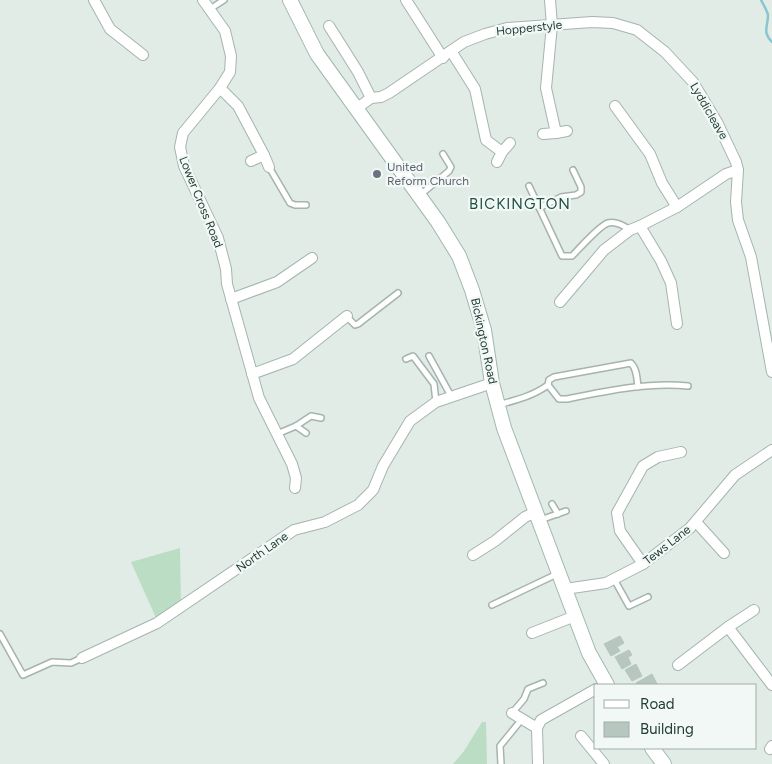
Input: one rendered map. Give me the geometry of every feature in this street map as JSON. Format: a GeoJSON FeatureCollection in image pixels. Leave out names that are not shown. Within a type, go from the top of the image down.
{"type":"FeatureCollection","features":[{"type":"Feature","properties":{"kind":"main road","name":"Bickington Road"},"geometry":{"type":"LineString","coordinates":[[290,0],[317,54],[438,222],[459,256],[484,330],[492,383],[504,428],[602,684]]}},
{"type":"Feature","properties":{"kind":"main road"},"geometry":{"type":"LineString","coordinates":[[653,749],[664,764]]}},
{"type":"Feature","properties":{"kind":"street"},"geometry":{"type":"LineString","coordinates":[[94,0],[110,28],[143,55]]}},
{"type":"Feature","properties":{"kind":"street","name":"Lower Cross Road"},"geometry":{"type":"LineString","coordinates":[[203,0],[225,31],[231,56],[230,72],[220,88],[183,133],[180,148],[184,166],[218,238],[232,299],[259,398],[292,464],[296,478],[295,488]]}},
{"type":"Feature","properties":{"kind":"street"},"geometry":{"type":"LineString","coordinates":[[406,0],[475,89],[486,140],[502,152]]}},
{"type":"Feature","properties":{"kind":"street"},"geometry":{"type":"LineString","coordinates":[[550,0],[552,25],[546,88],[556,133]]}},
{"type":"Feature","properties":{"kind":"street","name":"Hopperstyle"},"geometry":{"type":"LineString","coordinates":[[356,109],[371,98],[381,97],[389,93],[464,42],[485,34],[507,28],[592,22]]}},
{"type":"Feature","properties":{"kind":"street","name":"Lyddicleave"},"geometry":{"type":"LineString","coordinates":[[592,22],[613,23],[637,30],[664,52],[693,82],[717,122],[738,170],[736,202],[738,220],[750,257],[772,372]]}},
{"type":"Feature","properties":{"kind":"street"},"geometry":{"type":"LineString","coordinates":[[329,26],[358,72],[371,98]]}},
{"type":"Feature","properties":{"kind":"street"},"geometry":{"type":"LineString","coordinates":[[220,88],[238,106],[269,167]]}},
{"type":"Feature","properties":{"kind":"street"},"geometry":{"type":"LineString","coordinates":[[614,106],[650,154],[662,183],[677,207]]}},
{"type":"Feature","properties":{"kind":"street"},"geometry":{"type":"LineString","coordinates":[[543,134],[568,132]]}},
{"type":"Feature","properties":{"kind":"street"},"geometry":{"type":"LineString","coordinates":[[497,162],[502,152],[510,143]]}},
{"type":"Feature","properties":{"kind":"street"},"geometry":{"type":"LineString","coordinates":[[251,161],[264,155]]}},
{"type":"Feature","properties":{"kind":"street"},"geometry":{"type":"LineString","coordinates":[[560,302],[604,250],[635,228],[677,207],[726,174],[738,170]]}},
{"type":"Feature","properties":{"kind":"street"},"geometry":{"type":"LineString","coordinates":[[635,228],[661,261],[671,283],[677,324]]}},
{"type":"Feature","properties":{"kind":"street"},"geometry":{"type":"LineString","coordinates":[[232,299],[276,282],[312,258]]}},
{"type":"Feature","properties":{"kind":"street"},"geometry":{"type":"LineString","coordinates":[[252,374],[292,359],[347,316]]}},
{"type":"Feature","properties":{"kind":"street","name":"North Lane"},"geometry":{"type":"LineString","coordinates":[[82,658],[157,623],[294,530],[325,522],[358,505],[373,490],[383,466],[410,421],[436,402],[492,383]]}},
{"type":"Feature","properties":{"kind":"street","name":"Tews Lane"},"geometry":{"type":"LineString","coordinates":[[565,589],[606,582],[643,564],[690,528],[735,475],[772,450]]}},
{"type":"Feature","properties":{"kind":"street"},"geometry":{"type":"LineString","coordinates":[[643,564],[620,531],[617,513],[643,466],[658,457],[681,452]]}},
{"type":"Feature","properties":{"kind":"street"},"geometry":{"type":"LineString","coordinates":[[474,555],[525,517],[538,516]]}},
{"type":"Feature","properties":{"kind":"street"},"geometry":{"type":"LineString","coordinates":[[696,522],[724,553]]}},
{"type":"Feature","properties":{"kind":"street"},"geometry":{"type":"LineString","coordinates":[[678,665],[754,610]]}},
{"type":"Feature","properties":{"kind":"street"},"geometry":{"type":"LineString","coordinates":[[532,633],[575,616]]}},
{"type":"Feature","properties":{"kind":"street"},"geometry":{"type":"LineString","coordinates":[[728,627],[772,684]]}},
{"type":"Feature","properties":{"kind":"street"},"geometry":{"type":"LineString","coordinates":[[538,764],[537,728],[542,720],[594,690]]}},
{"type":"Feature","properties":{"kind":"street"},"geometry":{"type":"LineString","coordinates":[[512,713],[537,728]]}},
{"type":"Feature","properties":{"kind":"street"},"geometry":{"type":"LineString","coordinates":[[581,736],[604,764]]}},
{"type":"Feature","properties":{"kind":"lane"},"geometry":{"type":"LineString","coordinates":[[210,10],[224,0]]}},
{"type":"Feature","properties":{"kind":"lane"},"geometry":{"type":"LineString","coordinates":[[419,195],[449,171],[451,167],[443,154]]}},
{"type":"Feature","properties":{"kind":"lane"},"geometry":{"type":"LineString","coordinates":[[269,167],[290,203],[306,205]]}},
{"type":"Feature","properties":{"kind":"lane"},"geometry":{"type":"LineString","coordinates":[[538,208],[561,197],[576,195],[581,192],[581,187],[573,170]]}},
{"type":"Feature","properties":{"kind":"lane"},"geometry":{"type":"LineString","coordinates":[[528,186],[562,256],[572,256],[606,223],[614,222],[635,228]]}},
{"type":"Feature","properties":{"kind":"lane"},"geometry":{"type":"LineString","coordinates":[[347,316],[355,325],[398,293]]}},
{"type":"Feature","properties":{"kind":"lane"},"geometry":{"type":"LineString","coordinates":[[406,359],[413,356],[434,384],[436,402]]}},
{"type":"Feature","properties":{"kind":"lane"},"geometry":{"type":"LineString","coordinates":[[429,356],[451,396]]}},
{"type":"Feature","properties":{"kind":"lane"},"geometry":{"type":"LineString","coordinates":[[498,405],[526,398],[538,392],[554,377],[631,363],[636,374],[638,387]]}},
{"type":"Feature","properties":{"kind":"lane"},"geometry":{"type":"LineString","coordinates":[[548,384],[559,399],[638,387],[670,384],[688,386]]}},
{"type":"Feature","properties":{"kind":"lane"},"geometry":{"type":"LineString","coordinates":[[277,435],[312,416],[321,418]]}},
{"type":"Feature","properties":{"kind":"lane"},"geometry":{"type":"LineString","coordinates":[[296,426],[306,433]]}},
{"type":"Feature","properties":{"kind":"lane"},"geometry":{"type":"LineString","coordinates":[[552,504],[558,514]]}},
{"type":"Feature","properties":{"kind":"lane"},"geometry":{"type":"LineString","coordinates":[[538,516],[558,514],[566,511]]}},
{"type":"Feature","properties":{"kind":"lane"},"geometry":{"type":"LineString","coordinates":[[492,605],[559,573]]}},
{"type":"Feature","properties":{"kind":"lane"},"geometry":{"type":"LineString","coordinates":[[614,579],[629,606],[648,597]]}},
{"type":"Feature","properties":{"kind":"lane"},"geometry":{"type":"LineString","coordinates":[[0,634],[23,675],[52,662],[71,663],[82,658]]}},
{"type":"Feature","properties":{"kind":"lane"},"geometry":{"type":"LineString","coordinates":[[512,713],[524,699],[528,689],[543,683]]}},
{"type":"Feature","properties":{"kind":"lane"},"geometry":{"type":"LineString","coordinates":[[501,764],[500,746],[522,719]]}},
{"type":"Feature","properties":{"kind":"green space"},"geometry":{"type":"Polygon","coordinates":[[[180,548],[181,604],[156,618],[131,562],[180,548]]]}},
{"type":"Feature","properties":{"kind":"green space"},"geometry":{"type":"Polygon","coordinates":[[[482,722],[486,722],[487,764],[453,764],[464,751],[482,722]]]}},
{"type":"Feature","properties":{"kind":"building"},"geometry":{"type":"Polygon","coordinates":[[[620,636],[624,643],[617,647],[620,651],[611,656],[604,644],[620,636]]]}},
{"type":"Feature","properties":{"kind":"building"},"geometry":{"type":"Polygon","coordinates":[[[629,650],[632,655],[628,657],[631,664],[622,669],[615,657],[629,650]]]}},
{"type":"Feature","properties":{"kind":"building"},"geometry":{"type":"Polygon","coordinates":[[[636,664],[642,676],[632,681],[625,670],[636,664]]]}},
{"type":"Feature","properties":{"kind":"building"},"geometry":{"type":"Polygon","coordinates":[[[652,674],[657,684],[636,684],[652,674]]]}},
{"type":"Feature","properties":{"kind":"waterway"},"geometry":{"type":"LineString","coordinates":[[761,0],[768,15],[766,32],[772,42]]}},
{"type":"Feature","properties":{"kind":"place","name":"United Reform Church"},"geometry":{"type":"Point","coordinates":[377,174]}},
{"type":"Feature","properties":{"kind":"district","name":"BICKINGTON"},"geometry":{"type":"Point","coordinates":[520,204]}}]}
